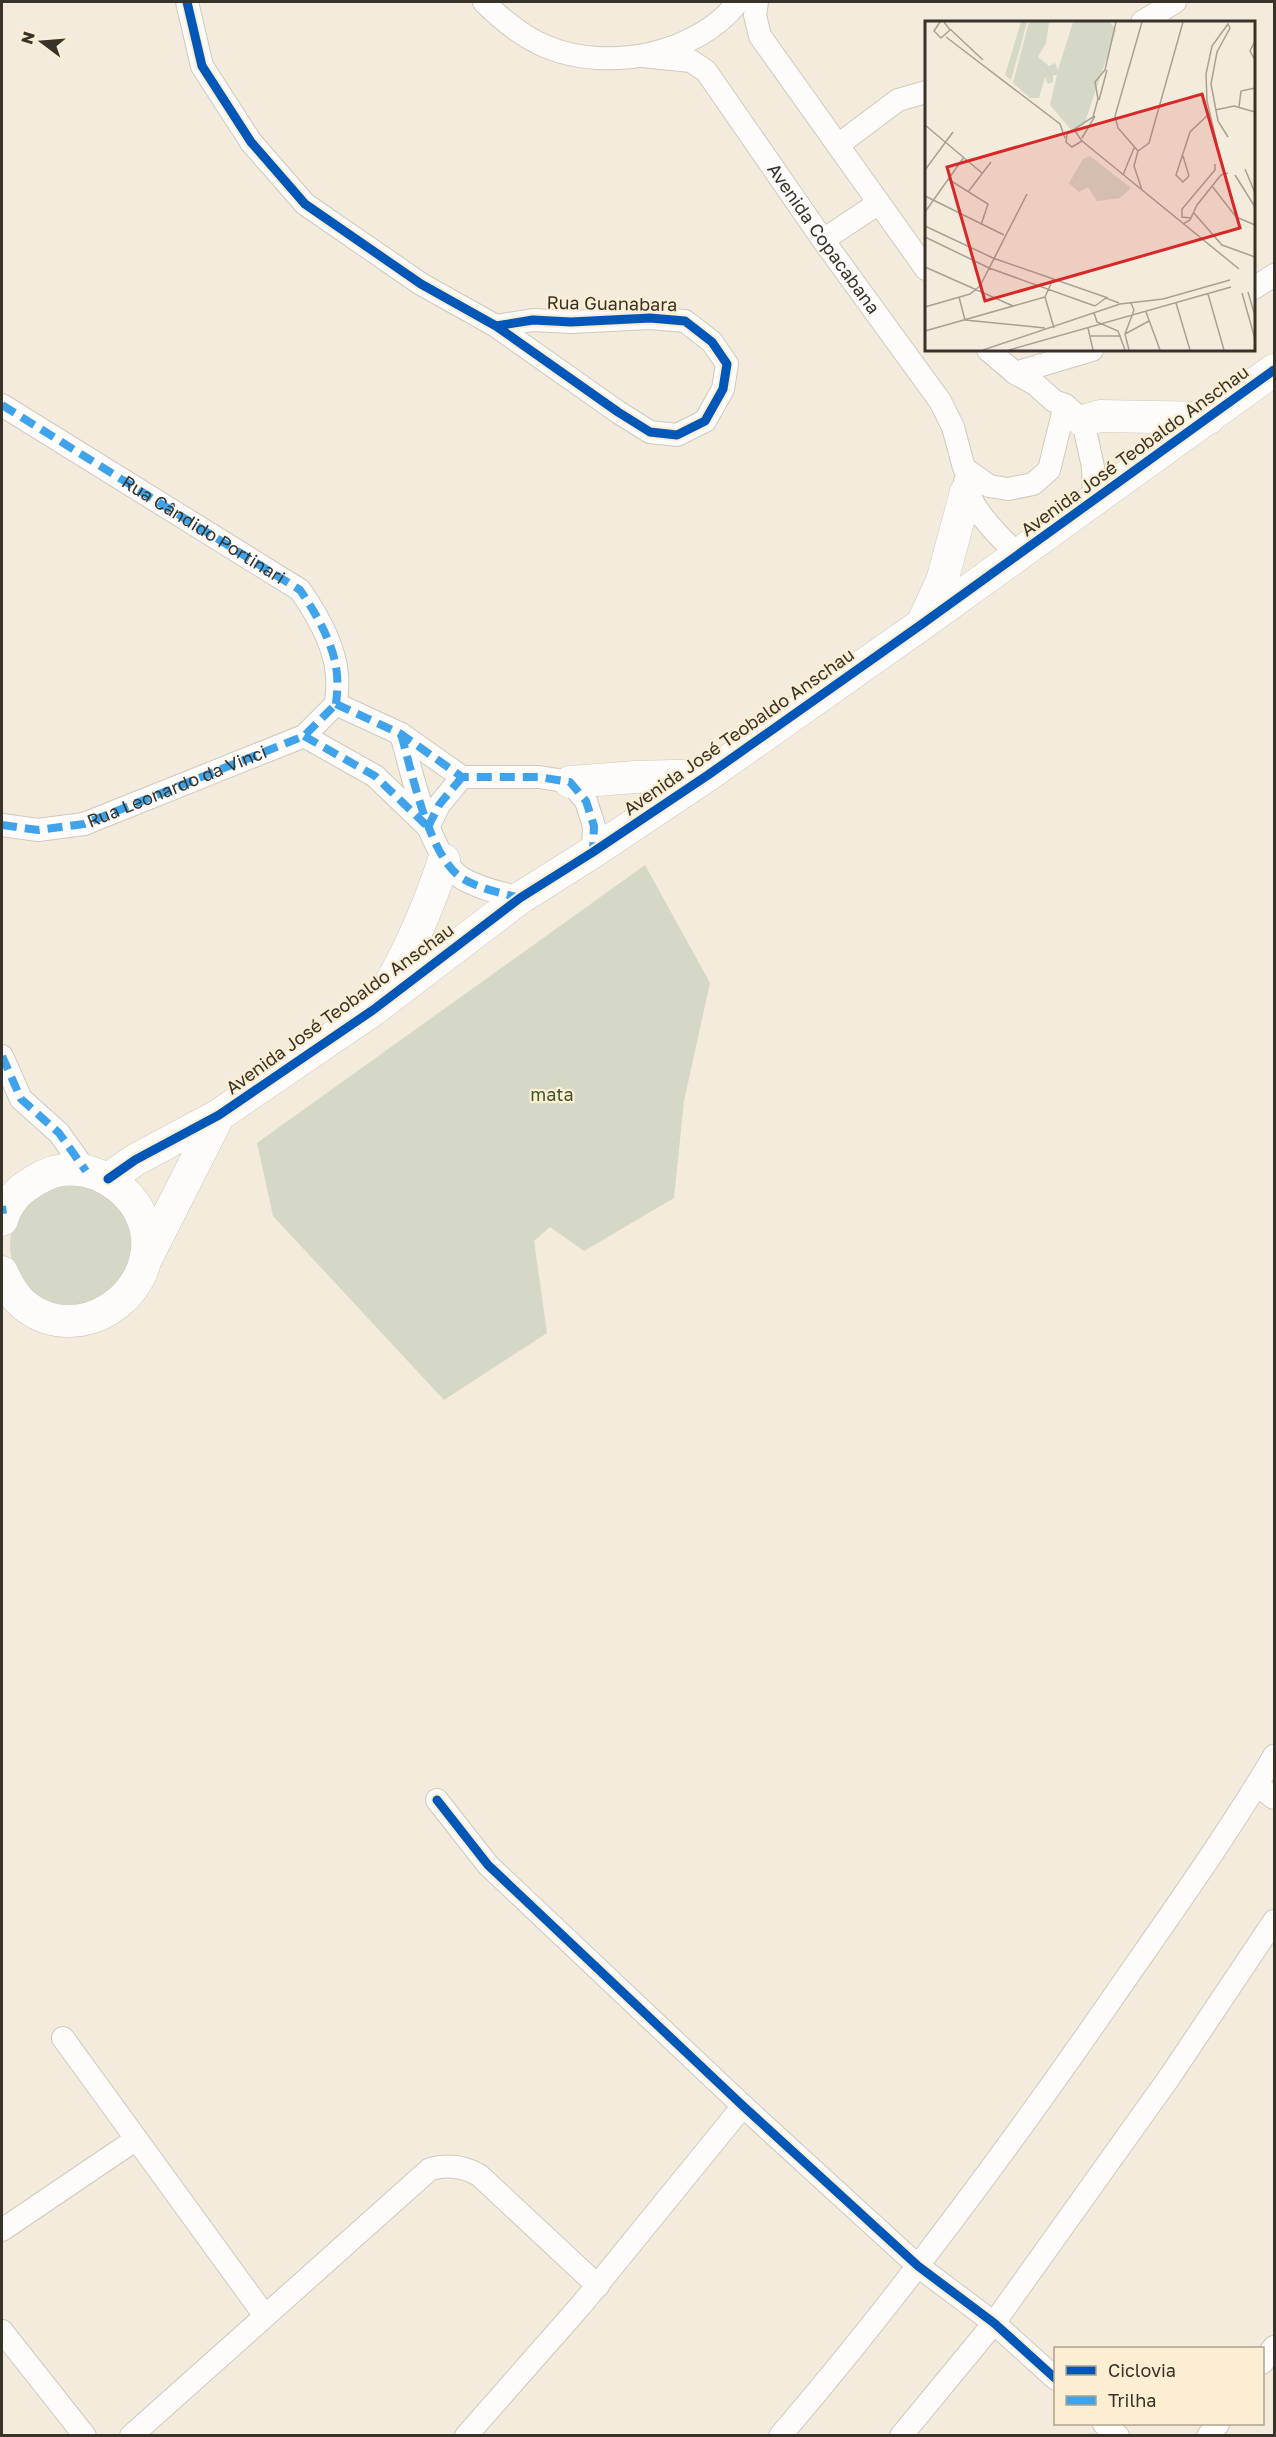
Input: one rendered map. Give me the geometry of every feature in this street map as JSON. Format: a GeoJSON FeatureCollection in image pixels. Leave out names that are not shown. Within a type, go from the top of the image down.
{"type":"FeatureCollection","features":[{"type":"Feature","properties":{"kind":"street","name":"Rua Guanabara"},"geometry":{"type":"LineString","coordinates":[[187,2],[201,66],[251,142],[305,204],[421,284],[496,326],[650,432],[677,435],[705,421],[723,389],[727,364],[712,342],[685,321],[650,318],[571,322],[533,320],[496,326]]}},
{"type":"Feature","properties":{"kind":"street"},"geometry":{"type":"LineString","coordinates":[[484,2],[506,24],[548,47],[594,59],[642,56],[689,40],[730,11],[738,2]]}},
{"type":"Feature","properties":{"kind":"street"},"geometry":{"type":"LineString","coordinates":[[756,2],[755,15],[760,36],[925,266]]}},
{"type":"Feature","properties":{"kind":"street"},"geometry":{"type":"LineString","coordinates":[[1144,21],[1176,2]]}},
{"type":"Feature","properties":{"kind":"street","name":"Avenida Copacabana"},"geometry":{"type":"LineString","coordinates":[[642,56],[691,61],[706,71],[823,240],[940,400],[953,427],[965,480],[996,534],[1018,555]]}},
{"type":"Feature","properties":{"kind":"street"},"geometry":{"type":"LineString","coordinates":[[838,145],[898,100],[925,93]]}},
{"type":"Feature","properties":{"kind":"street"},"geometry":{"type":"LineString","coordinates":[[823,240],[879,203]]}},
{"type":"Feature","properties":{"kind":"street"},"geometry":{"type":"LineString","coordinates":[[1255,287],[1275,275]]}},
{"type":"Feature","properties":{"kind":"street"},"geometry":{"type":"LineString","coordinates":[[989,351],[1015,373],[1035,384],[1054,401],[1074,413],[1100,416],[1209,418]]}},
{"type":"Feature","properties":{"kind":"street"},"geometry":{"type":"LineString","coordinates":[[1015,373],[1089,351]]}},
{"type":"Feature","properties":{"kind":"street","name":"Avenida José Teobaldo Anschau"},"geometry":{"type":"LineString","coordinates":[[2,1309],[52,1319],[78,1321],[104,1314],[123,1301],[138,1282],[146,1260],[219,1115],[373,1010],[520,898],[708,775],[1275,370]]}},
{"type":"Feature","properties":{"kind":"street","name":"Rua Cândido Portinari"},"geometry":{"type":"LineString","coordinates":[[2,405],[300,590],[315,612],[328,641],[337,674],[336,704]]}},
{"type":"Feature","properties":{"kind":"street"},"geometry":{"type":"LineString","coordinates":[[922,624],[942,581],[965,480],[1008,489],[1033,484],[1049,470],[1074,413]]}},
{"type":"Feature","properties":{"kind":"street"},"geometry":{"type":"LineString","coordinates":[[1074,413],[1094,467],[1094,501]]}},
{"type":"Feature","properties":{"kind":"street"},"geometry":{"type":"LineString","coordinates":[[336,704],[401,734],[462,777],[538,777],[570,782],[708,775]]}},
{"type":"Feature","properties":{"kind":"street","name":"Rua Leonardo da Vinci"},"geometry":{"type":"LineString","coordinates":[[2,825],[38,831],[84,824],[304,736],[336,704]]}},
{"type":"Feature","properties":{"kind":"street"},"geometry":{"type":"LineString","coordinates":[[401,734],[428,828],[444,860],[462,878],[484,888],[520,898]]}},
{"type":"Feature","properties":{"kind":"street"},"geometry":{"type":"LineString","coordinates":[[304,736],[375,776],[428,828]]}},
{"type":"Feature","properties":{"kind":"street"},"geometry":{"type":"LineString","coordinates":[[428,828],[439,805],[462,777]]}},
{"type":"Feature","properties":{"kind":"street"},"geometry":{"type":"LineString","coordinates":[[570,782],[586,801],[594,826],[593,852]]}},
{"type":"Feature","properties":{"kind":"street"},"geometry":{"type":"LineString","coordinates":[[373,1010],[403,962],[422,922],[444,860]]}},
{"type":"Feature","properties":{"kind":"street"},"geometry":{"type":"LineString","coordinates":[[2,1056],[21,1099],[59,1133],[97,1175],[127,1194],[140,1213],[147,1236],[146,1260]]}},
{"type":"Feature","properties":{"kind":"street"},"geometry":{"type":"LineString","coordinates":[[2,1213],[18,1192],[39,1177],[62,1170],[97,1175],[135,1160],[219,1115]]}},
{"type":"Feature","properties":{"kind":"street"},"geometry":{"type":"LineString","coordinates":[[2,1272],[10,1290],[28,1308],[52,1319]]}},
{"type":"Feature","properties":{"kind":"street"},"geometry":{"type":"LineString","coordinates":[[780,2436],[918,2266],[1266,1792],[1275,1756]]}},
{"type":"Feature","properties":{"kind":"street"},"geometry":{"type":"LineString","coordinates":[[437,1800],[488,1865],[743,2106],[918,2266],[994,2322],[1054,2377]]}},
{"type":"Feature","properties":{"kind":"street"},"geometry":{"type":"LineString","coordinates":[[901,2436],[994,2322],[1171,2075],[1275,1921]]}},
{"type":"Feature","properties":{"kind":"street"},"geometry":{"type":"LineString","coordinates":[[63,2038],[265,2316]]}},
{"type":"Feature","properties":{"kind":"street"},"geometry":{"type":"LineString","coordinates":[[466,2436],[598,2286],[743,2106]]}},
{"type":"Feature","properties":{"kind":"street"},"geometry":{"type":"LineString","coordinates":[[2,2230],[135,2140]]}},
{"type":"Feature","properties":{"kind":"street"},"geometry":{"type":"LineString","coordinates":[[131,2436],[430,2169],[441,2166],[461,2167],[479,2175],[598,2286]]}},
{"type":"Feature","properties":{"kind":"street"},"geometry":{"type":"LineString","coordinates":[[2,2331],[85,2436]]}},
{"type":"Feature","properties":{"kind":"street"},"geometry":{"type":"LineString","coordinates":[[1264,2362],[1275,2347]]}},
{"type":"Feature","properties":{"kind":"street"},"geometry":{"type":"LineString","coordinates":[[1105,2425],[1118,2436]]}},
{"type":"Feature","properties":{"kind":"green space","name":"mata"},"geometry":{"type":"Polygon","coordinates":[[[645,865],[710,983],[684,1101],[674,1198],[584,1251],[550,1227],[534,1241],[547,1333],[444,1400],[273,1216],[257,1143],[645,865]]]}},
{"type":"Feature","properties":{"kind":"green space"},"geometry":{"type":"Polygon","coordinates":[[[71,1184],[94,1189],[105,1194],[114,1202],[122,1211],[127,1222],[132,1245],[127,1268],[122,1279],[114,1288],[105,1296],[94,1301],[71,1306],[48,1301],[37,1296],[28,1288],[20,1279],[15,1268],[10,1245],[15,1222],[20,1211],[28,1202],[37,1194],[48,1189],[71,1184]]]}},
{"type":"Feature","properties":{"kind":"marked path"},"geometry":{"type":"LineString","coordinates":[[2,405],[300,590],[318,619],[333,653],[337,679],[336,704]]}},
{"type":"Feature","properties":{"kind":"marked path"},"geometry":{"type":"LineString","coordinates":[[336,704],[401,734],[462,777],[539,777],[570,782],[586,801],[594,826],[593,852]]}},
{"type":"Feature","properties":{"kind":"marked path"},"geometry":{"type":"LineString","coordinates":[[2,825],[38,830],[84,824],[304,736],[336,704]]}},
{"type":"Feature","properties":{"kind":"marked path"},"geometry":{"type":"LineString","coordinates":[[401,734],[423,813],[431,834],[451,868],[463,879],[520,898]]}},
{"type":"Feature","properties":{"kind":"marked path"},"geometry":{"type":"LineString","coordinates":[[304,736],[375,776],[426,825]]}},
{"type":"Feature","properties":{"kind":"marked path"},"geometry":{"type":"LineString","coordinates":[[428,827],[439,805],[462,777]]}},
{"type":"Feature","properties":{"kind":"marked path"},"geometry":{"type":"LineString","coordinates":[[2,1056],[21,1099],[59,1133],[86,1171]]}},
{"type":"Feature","properties":{"kind":"marked path"},"geometry":{"type":"LineString","coordinates":[[2,1206],[3,1214]]}},
{"type":"Feature","properties":{"kind":"cycle path"},"geometry":{"type":"LineString","coordinates":[[187,2],[202,66],[251,142],[305,204],[421,284],[496,326],[650,432],[677,435],[705,421],[723,389],[727,364],[712,342],[685,321],[650,318],[571,322],[533,320],[496,326]]}},
{"type":"Feature","properties":{"kind":"cycle path"},"geometry":{"type":"LineString","coordinates":[[108,1179],[135,1160],[219,1115],[373,1010],[520,898],[708,775],[1274,370]]}},
{"type":"Feature","properties":{"kind":"cycle path"},"geometry":{"type":"LineString","coordinates":[[437,1800],[488,1865],[743,2106],[918,2266],[994,2323],[1054,2377]]}}]}
